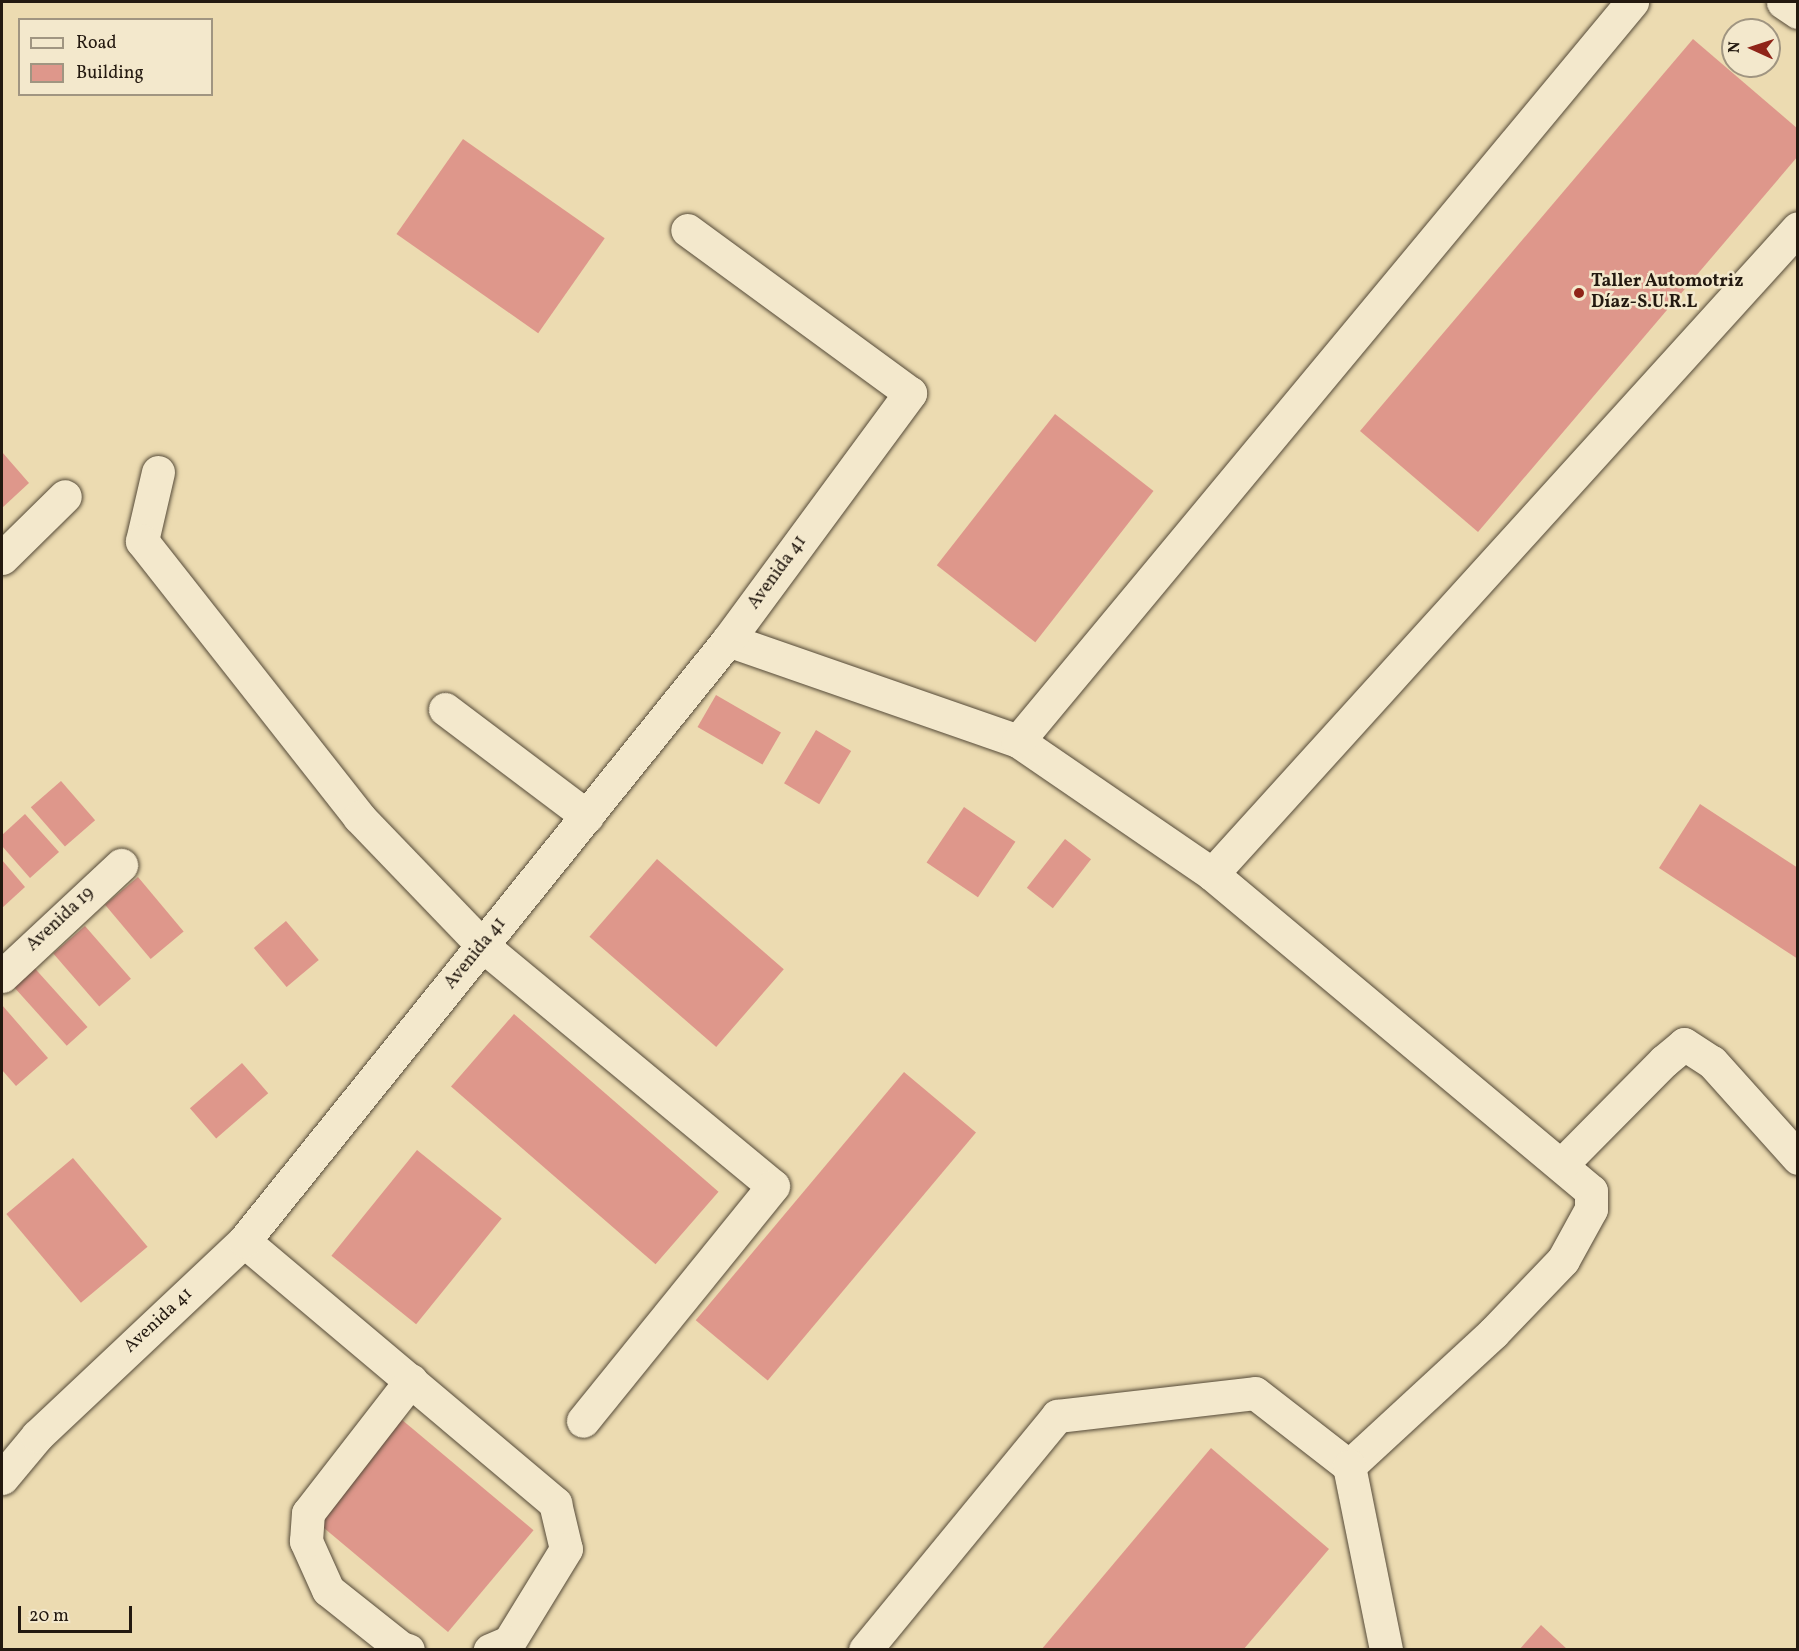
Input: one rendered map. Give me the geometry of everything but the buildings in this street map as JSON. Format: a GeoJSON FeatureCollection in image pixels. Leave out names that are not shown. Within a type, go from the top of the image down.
{"type":"FeatureCollection","features":[{"type":"Feature","properties":{"kind":"street"},"geometry":{"type":"LineString","coordinates":[[1018,741],[1632,2]]}},
{"type":"Feature","properties":{"kind":"street"},"geometry":{"type":"LineString","coordinates":[[1783,2],[1797,12]]}},
{"type":"Feature","properties":{"kind":"street"},"geometry":{"type":"LineString","coordinates":[[1212,874],[1797,228]]}},
{"type":"Feature","properties":{"kind":"street","name":"Avenida 41"},"geometry":{"type":"LineString","coordinates":[[2,1478],[38,1436],[244,1241],[728,640],[910,393],[687,230]]}},
{"type":"Feature","properties":{"kind":"street"},"geometry":{"type":"LineString","coordinates":[[158,472],[142,541],[358,817],[483,946],[773,1186],[583,1421]]}},
{"type":"Feature","properties":{"kind":"street"},"geometry":{"type":"LineString","coordinates":[[2,558],[65,496]]}},
{"type":"Feature","properties":{"kind":"street"},"geometry":{"type":"LineString","coordinates":[[728,640],[1018,741],[1212,874],[1562,1164],[1591,1191],[1591,1209],[1563,1260],[1494,1333],[1349,1466]]}},
{"type":"Feature","properties":{"kind":"street"},"geometry":{"type":"LineString","coordinates":[[445,709],[587,816]]}},
{"type":"Feature","properties":{"kind":"street","name":"Avenida 19"},"geometry":{"type":"LineString","coordinates":[[2,976],[121,865]]}},
{"type":"Feature","properties":{"kind":"street"},"geometry":{"type":"LineString","coordinates":[[1562,1164],[1664,1061],[1684,1044],[1712,1062],[1797,1158]]}},
{"type":"Feature","properties":{"kind":"street"},"geometry":{"type":"LineString","coordinates":[[244,1241],[555,1503],[566,1549],[509,1642],[490,1650]]}},
{"type":"Feature","properties":{"kind":"street"},"geometry":{"type":"LineString","coordinates":[[408,1650],[400,1648],[328,1590],[306,1541],[308,1513],[411,1380]]}},
{"type":"Feature","properties":{"kind":"street"},"geometry":{"type":"LineString","coordinates":[[865,1650],[1057,1416],[1255,1392],[1349,1466],[1386,1650]]}},
{"type":"Feature","properties":{"kind":"place","name":"Taller Automotriz Díaz-S.U.R.L"},"geometry":{"type":"Point","coordinates":[1579,293]}}]}
